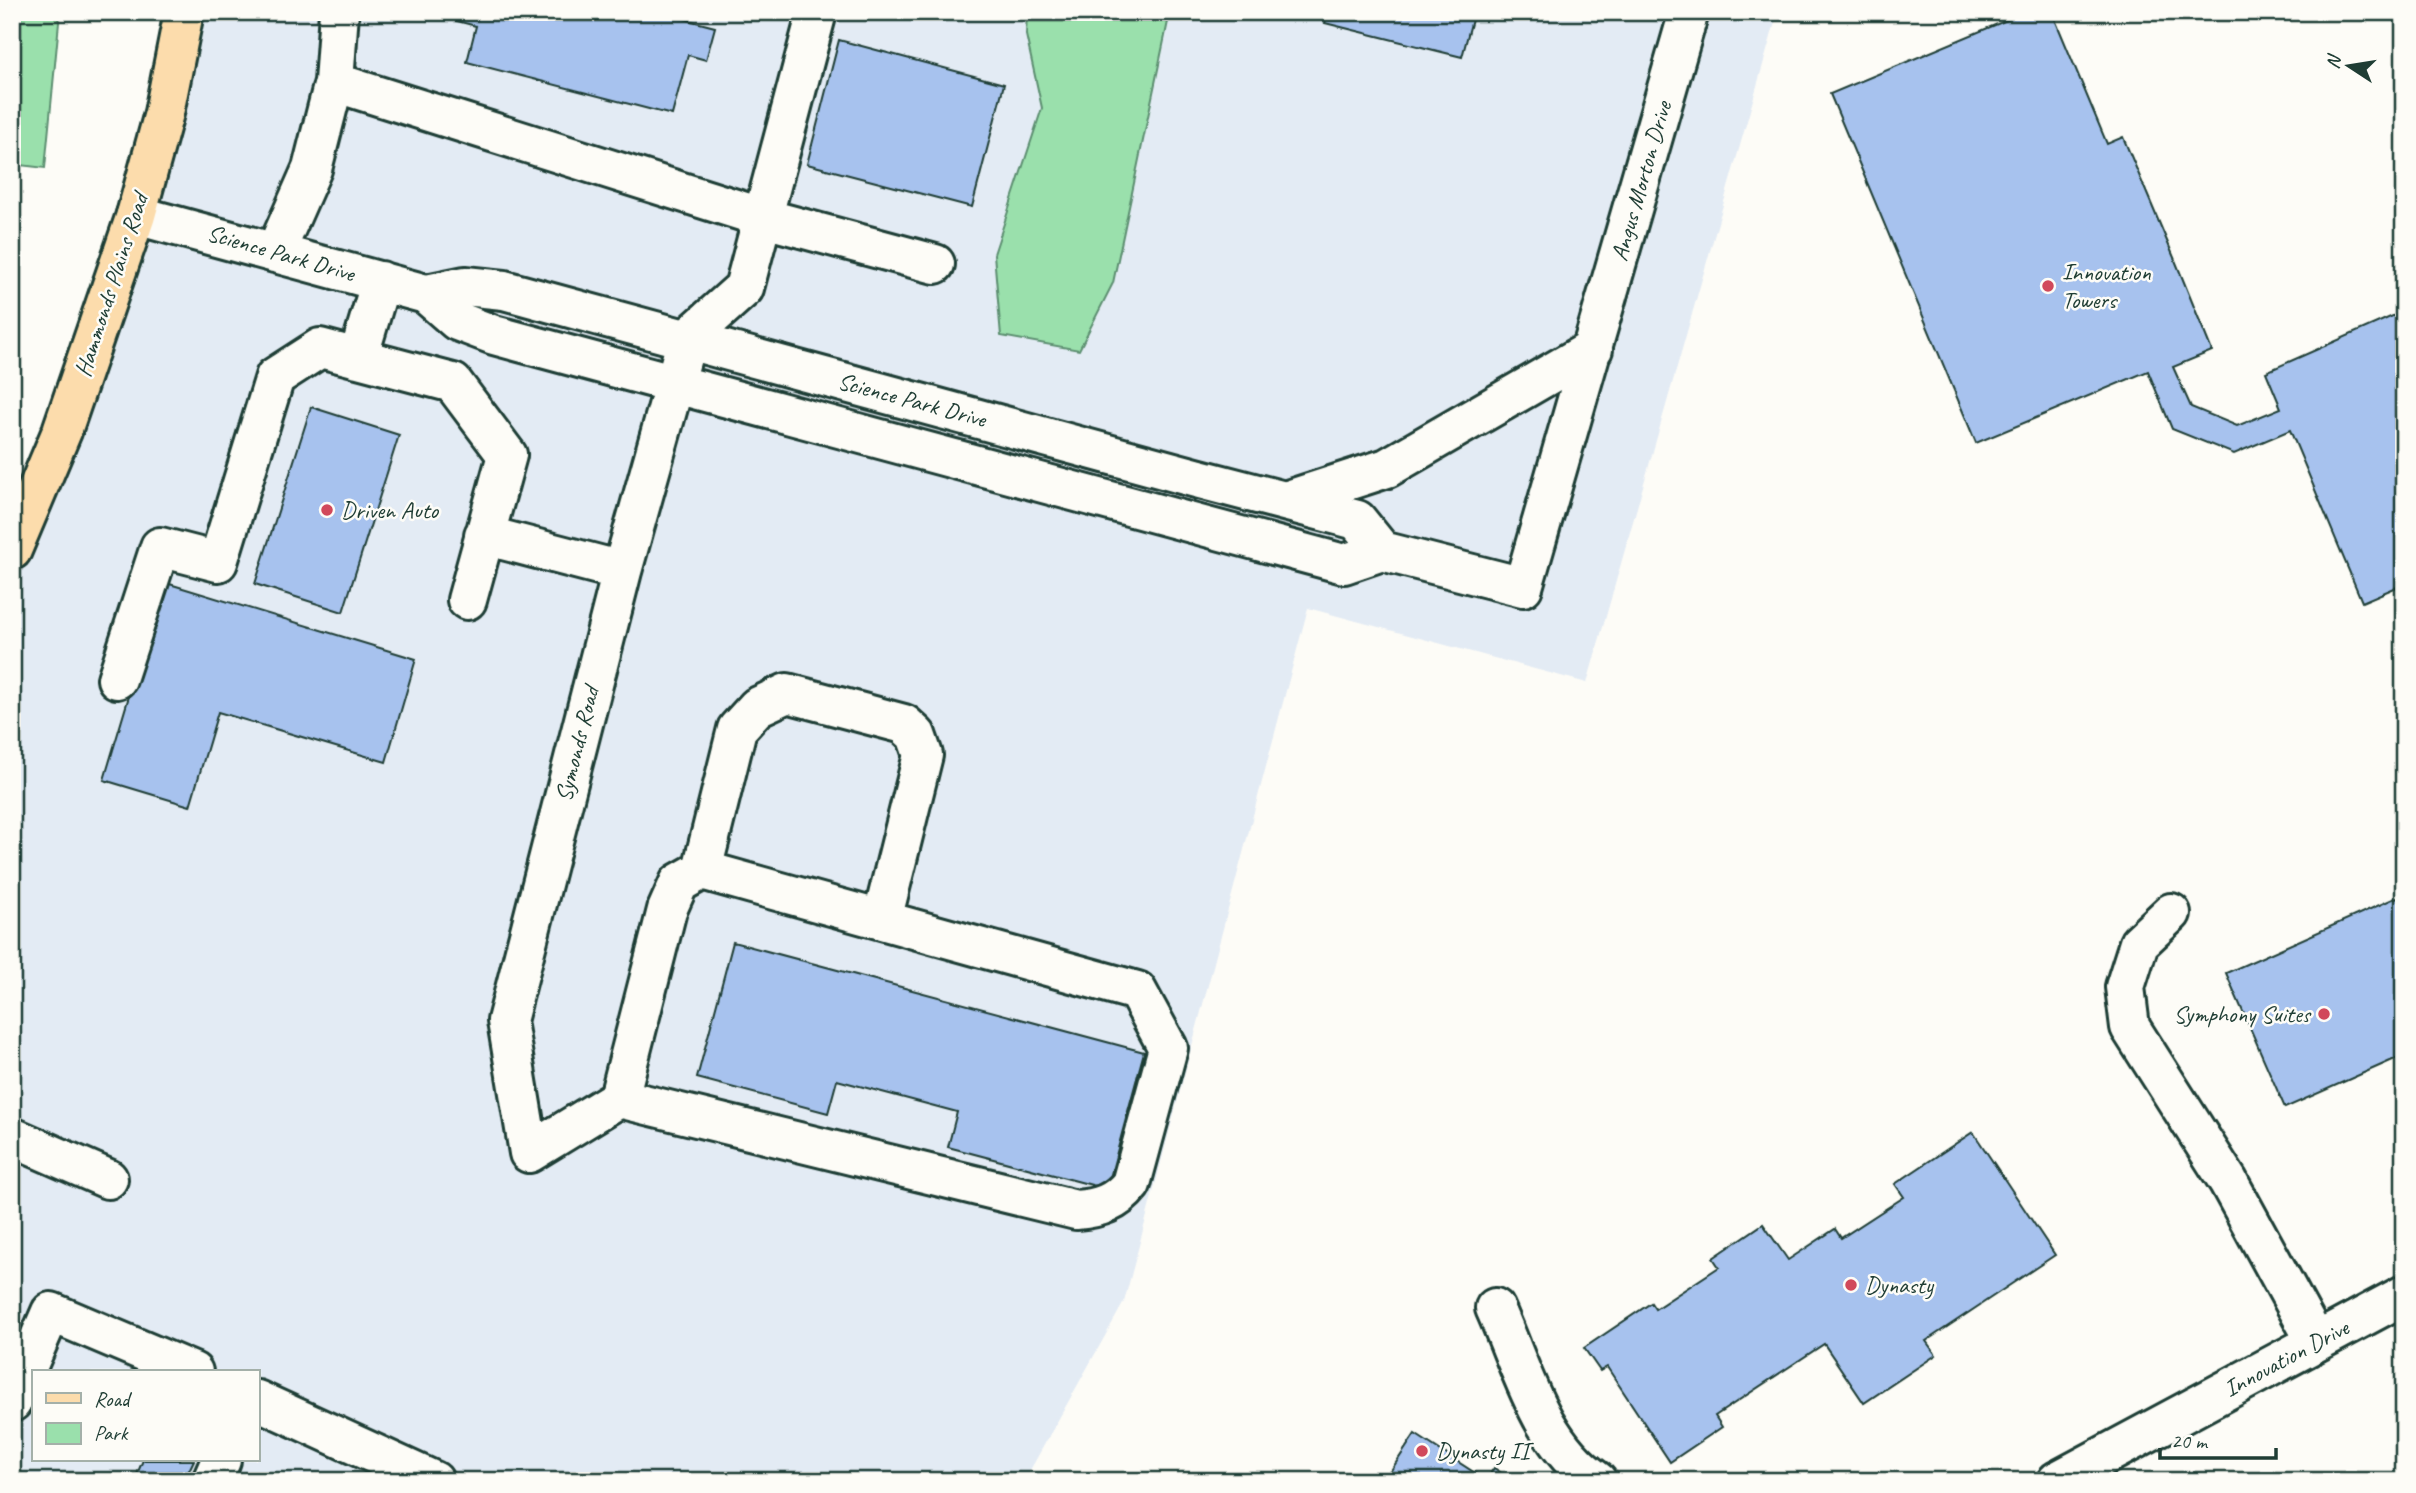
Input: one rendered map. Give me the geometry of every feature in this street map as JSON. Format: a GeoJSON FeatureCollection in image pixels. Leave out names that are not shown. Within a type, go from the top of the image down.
{"type":"FeatureCollection","features":[{"type":"Feature","properties":{"kind":"main road","name":"Hammonds Plains Road"},"geometry":{"type":"LineString","coordinates":[[12,550],[62,431],[136,215],[164,113],[184,12]]}},
{"type":"Feature","properties":{"kind":"street"},"geometry":{"type":"LineString","coordinates":[[275,253],[312,169],[334,82],[339,12]]}},
{"type":"Feature","properties":{"kind":"street"},"geometry":{"type":"LineString","coordinates":[[687,339],[744,288],[817,12]]}},
{"type":"Feature","properties":{"kind":"street","name":"Angus Morton Drive"},"geometry":{"type":"LineString","coordinates":[[1382,551],[1523,587],[1689,12]]}},
{"type":"Feature","properties":{"kind":"street"},"geometry":{"type":"LineString","coordinates":[[334,82],[764,218],[935,264]]}},
{"type":"Feature","properties":{"kind":"street","name":"Science Park Drive"},"geometry":{"type":"LineString","coordinates":[[136,215],[426,294],[457,321],[494,335],[675,386],[1344,564],[1382,551],[1357,520],[504,289],[465,286],[426,294]]}},
{"type":"Feature","properties":{"kind":"street"},"geometry":{"type":"LineString","coordinates":[[358,358],[382,281]]}},
{"type":"Feature","properties":{"kind":"street","name":"Symonds Road"},"geometry":{"type":"LineString","coordinates":[[619,1098],[529,1153],[507,1021],[622,571],[687,339]]}},
{"type":"Feature","properties":{"kind":"street"},"geometry":{"type":"LineString","coordinates":[[117,679],[160,547],[218,562],[275,377],[320,348],[453,383],[507,455],[467,600]]}},
{"type":"Feature","properties":{"kind":"street"},"geometry":{"type":"LineString","coordinates":[[1288,500],[1387,468],[1593,349]]}},
{"type":"Feature","properties":{"kind":"street"},"geometry":{"type":"LineString","coordinates":[[484,535],[622,571]]}},
{"type":"Feature","properties":{"kind":"street"},"geometry":{"type":"LineString","coordinates":[[702,870],[737,729],[757,706],[787,693],[904,724],[916,735],[923,755],[882,920]]}},
{"type":"Feature","properties":{"kind":"street"},"geometry":{"type":"LineString","coordinates":[[702,870],[1137,991],[1168,1048],[1131,1184],[1121,1197],[1099,1208],[1076,1210],[619,1098],[667,911],[679,883],[702,870]]}},
{"type":"Feature","properties":{"kind":"street"},"geometry":{"type":"LineString","coordinates":[[2171,913],[2139,943],[2125,986],[2130,1027],[2228,1181],[2316,1342]]}},
{"type":"Feature","properties":{"kind":"street"},"geometry":{"type":"LineString","coordinates":[[12,1137],[108,1179]]}},
{"type":"Feature","properties":{"kind":"street","name":"Innovation Drive"},"geometry":{"type":"LineString","coordinates":[[2057,1481],[2404,1296]]}},
{"type":"Feature","properties":{"kind":"street"},"geometry":{"type":"LineString","coordinates":[[1495,1308],[1552,1439],[1576,1467],[1597,1481]]}},
{"type":"Feature","properties":{"kind":"street"},"geometry":{"type":"LineString","coordinates":[[12,1402],[51,1312],[188,1370]]}},
{"type":"Feature","properties":{"kind":"street"},"geometry":{"type":"LineString","coordinates":[[259,1401],[434,1481]]}},
{"type":"Feature","properties":{"kind":"street"},"geometry":{"type":"LineString","coordinates":[[212,1481],[220,1462]]}},
{"type":"Feature","properties":{"kind":"shaded area"},"geometry":{"type":"Polygon","coordinates":[[[184,12],[1027,12],[1026,35],[1042,108],[994,254],[1164,39],[1170,12],[1778,12],[1587,683],[1308,608],[1124,1302],[1024,1481],[12,1481],[12,550],[184,12]]]}},
{"type":"Feature","properties":{"kind":"green space"},"geometry":{"type":"Polygon","coordinates":[[[12,12],[60,12],[45,168],[12,164],[12,12]]]}},
{"type":"Feature","properties":{"kind":"green space"},"geometry":{"type":"Polygon","coordinates":[[[1027,12],[1170,12],[1113,283],[1079,350],[1001,336],[994,254],[1042,108],[1026,35],[1027,12]]]}},
{"type":"Feature","properties":{"kind":"building"},"geometry":{"type":"Polygon","coordinates":[[[423,12],[657,12],[715,27],[706,60],[688,55],[672,115],[467,62],[476,26],[423,12]]]}},
{"type":"Feature","properties":{"kind":"building"},"geometry":{"type":"Polygon","coordinates":[[[1328,12],[1474,12],[1462,57],[1325,23],[1328,12]]]}},
{"type":"Feature","properties":{"kind":"building","name":"Innovation Towers"},"geometry":{"type":"Polygon","coordinates":[[[2026,12],[2052,12],[2107,144],[2123,137],[2175,260],[2212,351],[2173,367],[2191,407],[2237,426],[2281,408],[2266,372],[2404,311],[2404,584],[2362,602],[2290,430],[2234,454],[2172,429],[2148,371],[1976,443],[1830,94],[2026,12]]]}},
{"type":"Feature","properties":{"kind":"building"},"geometry":{"type":"Polygon","coordinates":[[[839,40],[1004,84],[972,207],[807,164],[839,40]]]}},
{"type":"Feature","properties":{"kind":"building","name":"Driven Auto"},"geometry":{"type":"Polygon","coordinates":[[[311,407],[399,435],[343,612],[255,584],[311,407]]]}},
{"type":"Feature","properties":{"kind":"building"},"geometry":{"type":"Polygon","coordinates":[[[163,582],[416,659],[386,762],[218,712],[190,806],[104,780],[163,582]]]}},
{"type":"Feature","properties":{"kind":"building","name":"Symphony Suites"},"geometry":{"type":"Polygon","coordinates":[[[2404,894],[2404,1055],[2285,1108],[2226,973],[2404,894]]]}},
{"type":"Feature","properties":{"kind":"building"},"geometry":{"type":"Polygon","coordinates":[[[733,942],[1144,1052],[1107,1189],[948,1147],[957,1112],[837,1080],[828,1113],[697,1078],[733,942]]]}},
{"type":"Feature","properties":{"kind":"building","name":"Dynasty"},"geometry":{"type":"Polygon","coordinates":[[[1973,1132],[2055,1255],[1926,1341],[1936,1355],[1864,1403],[1824,1344],[1715,1416],[1722,1427],[1670,1462],[1607,1367],[1600,1371],[1584,1348],[1651,1303],[1655,1309],[1719,1267],[1713,1258],[1763,1224],[1788,1260],[1835,1229],[1841,1238],[1904,1197],[1895,1184],[1973,1132]]]}},
{"type":"Feature","properties":{"kind":"building","name":"Dynasty II"},"geometry":{"type":"Polygon","coordinates":[[[1415,1434],[1486,1480],[1494,1468],[1513,1481],[1384,1481],[1415,1434]]]}},
{"type":"Feature","properties":{"kind":"building"},"geometry":{"type":"Polygon","coordinates":[[[142,1462],[193,1462],[184,1481],[134,1481],[142,1462]]]}},
{"type":"Feature","properties":{"kind":"place","name":"Innovation Towers"},"geometry":{"type":"Point","coordinates":[2048,286]}},
{"type":"Feature","properties":{"kind":"place","name":"Driven Auto"},"geometry":{"type":"Point","coordinates":[327,510]}},
{"type":"Feature","properties":{"kind":"place","name":"Symphony Suites"},"geometry":{"type":"Point","coordinates":[2324,1014]}},
{"type":"Feature","properties":{"kind":"place","name":"Dynasty"},"geometry":{"type":"Point","coordinates":[1851,1285]}},
{"type":"Feature","properties":{"kind":"place","name":"Dynasty II"},"geometry":{"type":"Point","coordinates":[1422,1451]}}]}
